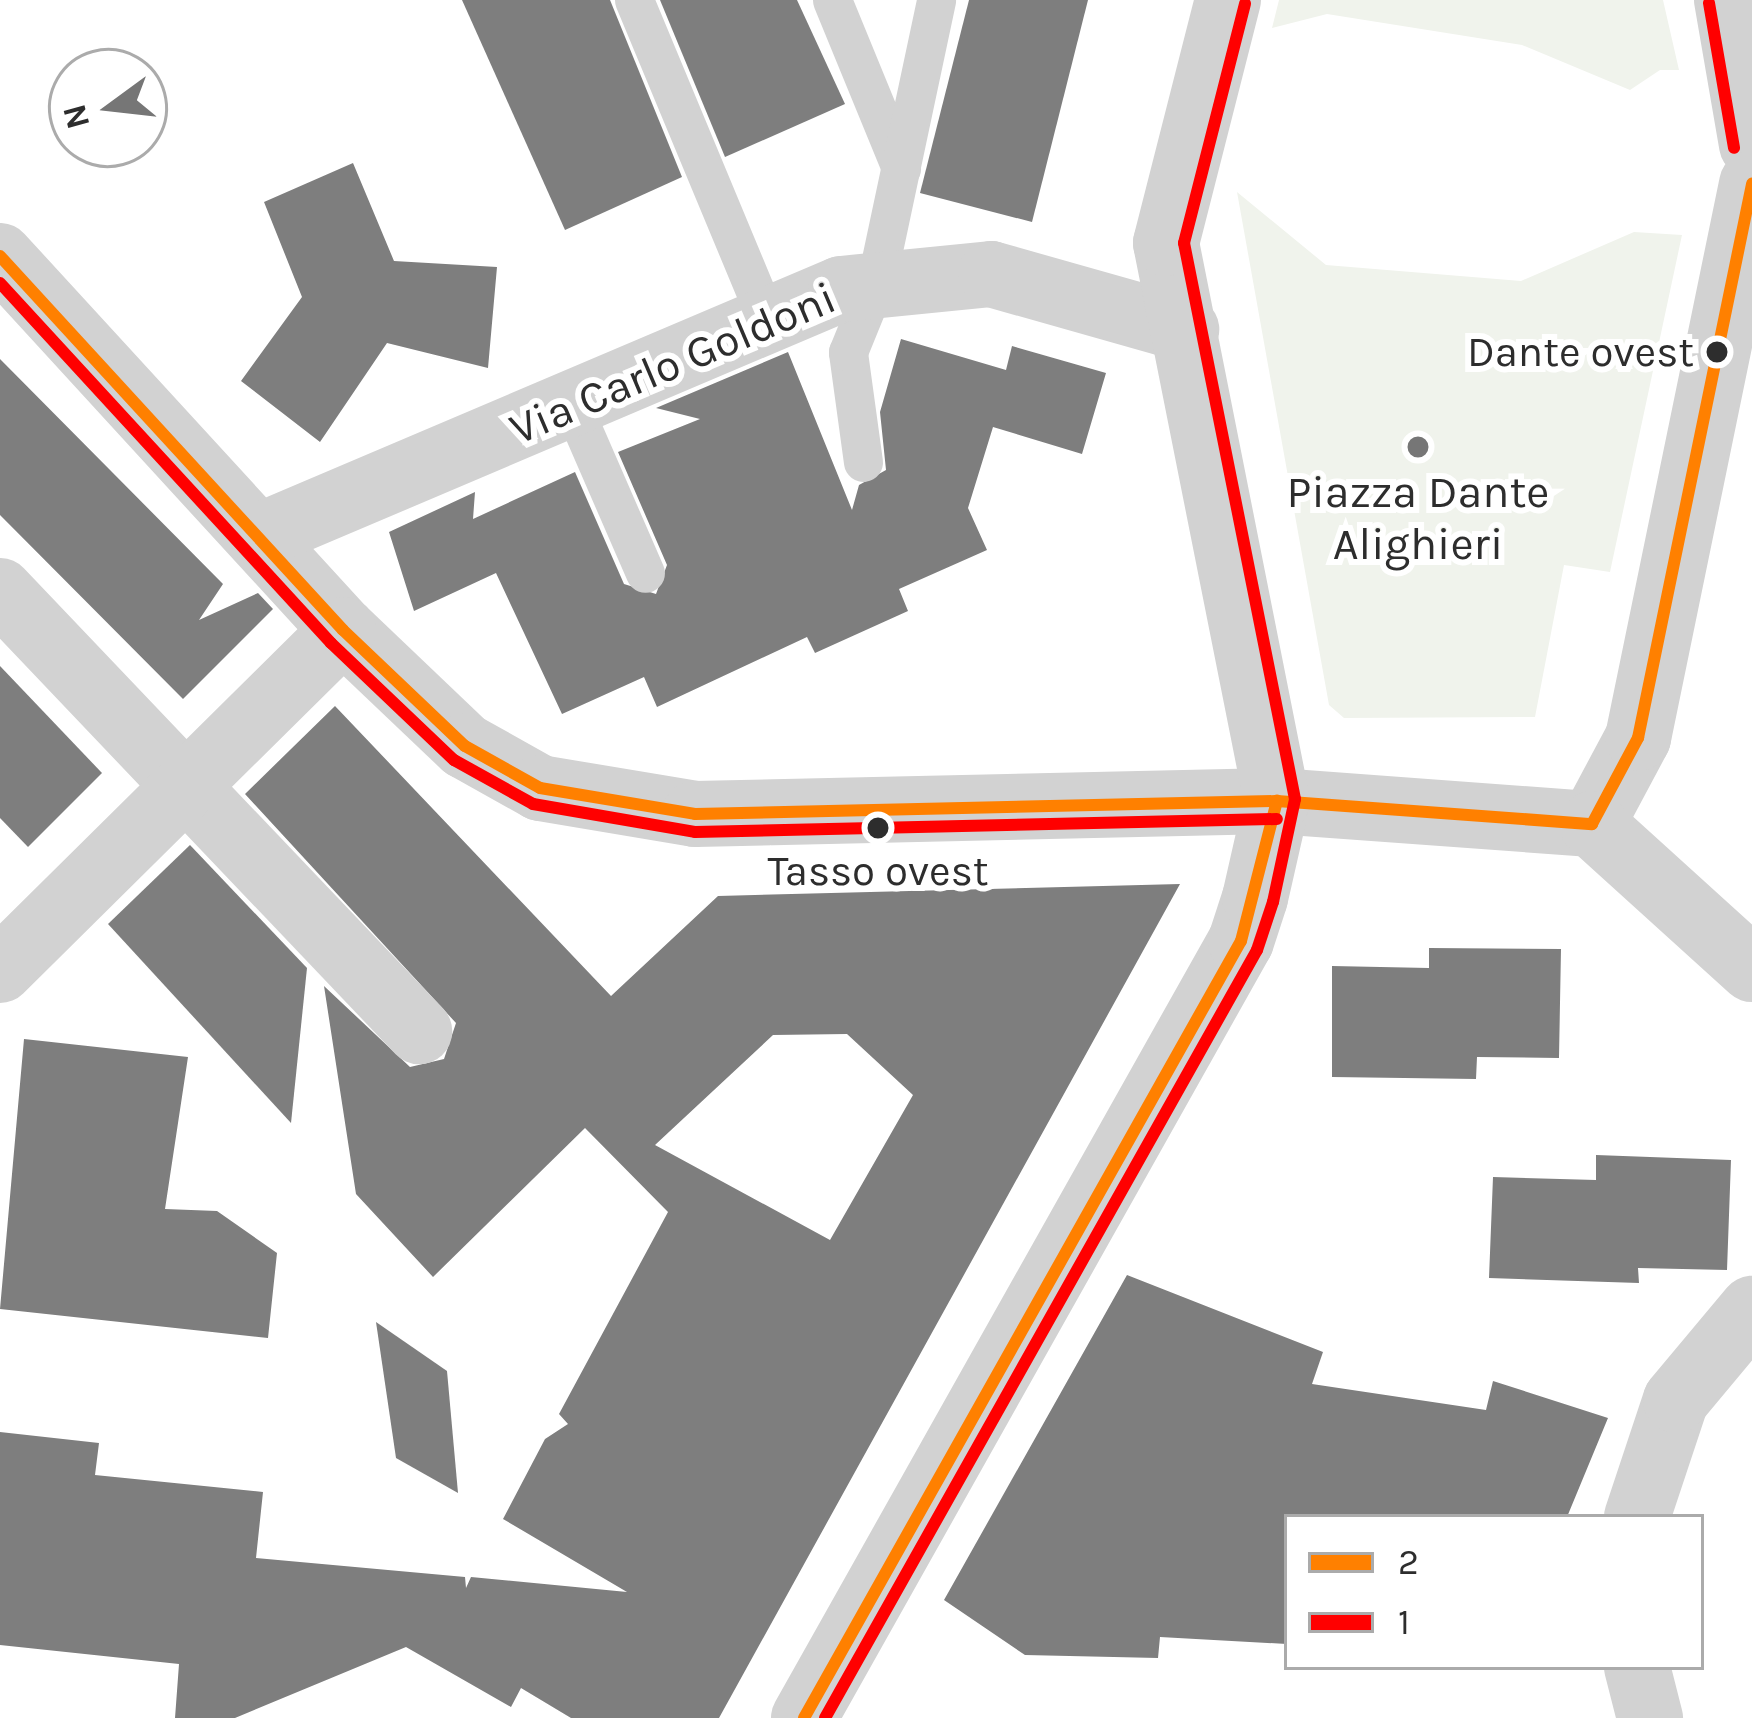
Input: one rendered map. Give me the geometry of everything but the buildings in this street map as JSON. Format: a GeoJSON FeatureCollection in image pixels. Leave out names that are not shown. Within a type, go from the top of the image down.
{"type":"FeatureCollection","features":[{"type":"Feature","properties":{"kind":"street"},"geometry":{"type":"LineString","coordinates":[[804,1718],[1241,940],[1255,898],[1277,801],[1166,243],[1228,0]]}},
{"type":"Feature","properties":{"kind":"street"},"geometry":{"type":"LineString","coordinates":[[1727,0],[1752,145]]}},
{"type":"Feature","properties":{"kind":"street"},"geometry":{"type":"LineString","coordinates":[[1603,835],[1638,739],[1752,184]]}},
{"type":"Feature","properties":{"kind":"street"},"geometry":{"type":"LineString","coordinates":[[0,256],[262,535],[343,630],[465,746],[540,788],[694,814],[1158,808],[1277,801],[1603,835],[1752,969]]}},
{"type":"Feature","properties":{"kind":"street","name":"Via Carlo Goldoni"},"geometry":{"type":"LineString","coordinates":[[262,535],[767,319],[876,283],[991,274],[1186,329]]}},
{"type":"Feature","properties":{"kind":"street"},"geometry":{"type":"LineString","coordinates":[[0,591],[419,1031]]}},
{"type":"Feature","properties":{"kind":"street"},"geometry":{"type":"LineString","coordinates":[[0,970],[343,630]]}},
{"type":"Feature","properties":{"kind":"street"},"geometry":{"type":"LineString","coordinates":[[1638,1514],[1676,1400],[1752,1310]]}},
{"type":"Feature","properties":{"kind":"street"},"geometry":{"type":"LineString","coordinates":[[1638,1670],[1650,1718]]}},
{"type":"Feature","properties":{"kind":"lane"},"geometry":{"type":"LineString","coordinates":[[634,0],[767,319]]}},
{"type":"Feature","properties":{"kind":"lane"},"geometry":{"type":"LineString","coordinates":[[832,0],[901,168]]}},
{"type":"Feature","properties":{"kind":"lane"},"geometry":{"type":"LineString","coordinates":[[863,462],[848,352],[876,283],[936,0]]}},
{"type":"Feature","properties":{"kind":"lane"},"geometry":{"type":"LineString","coordinates":[[572,405],[645,573]]}},
{"type":"Feature","properties":{"kind":"shaded area"},"geometry":{"type":"Polygon","coordinates":[[[1279,0],[1663,0],[1679,70],[1660,70],[1630,90],[1522,45],[1327,14],[1272,28],[1279,0]]]}},
{"type":"Feature","properties":{"kind":"shaded area"},"geometry":{"type":"Polygon","coordinates":[[[1237,192],[1326,265],[1521,281],[1634,232],[1682,235],[1610,572],[1564,565],[1535,717],[1344,718],[1329,705],[1237,192]]]}},
{"type":"Feature","properties":{"kind":"transit line","name":"1"},"geometry":{"type":"LineString","coordinates":[[1709,3],[1734,148]]}},
{"type":"Feature","properties":{"kind":"transit line","name":"1"},"geometry":{"type":"LineString","coordinates":[[825,1718],[1257,950],[1273,902],[1295,799],[1184,243],[1245,4]]}},
{"type":"Feature","properties":{"kind":"transit line","name":"2"},"geometry":{"type":"LineString","coordinates":[[0,256],[343,630],[465,746],[540,788],[695,814],[1277,801],[1592,824],[1638,738],[1752,184]]}},
{"type":"Feature","properties":{"kind":"transit line","name":"1"},"geometry":{"type":"LineString","coordinates":[[0,283],[331,643],[454,760],[533,804],[695,832],[1277,819]]}},
{"type":"Feature","properties":{"kind":"transit line","name":"2"},"geometry":{"type":"LineString","coordinates":[[804,1718],[1241,941],[1277,801]]}},
{"type":"Feature","properties":{"kind":"place","name":"Dante ovest"},"geometry":{"type":"Point","coordinates":[1717,352]}},
{"type":"Feature","properties":{"kind":"place","name":"Piazza Dante Alighieri"},"geometry":{"type":"Point","coordinates":[1418,447]}},
{"type":"Feature","properties":{"kind":"place","name":"Tasso ovest"},"geometry":{"type":"Point","coordinates":[878,828]}}]}
